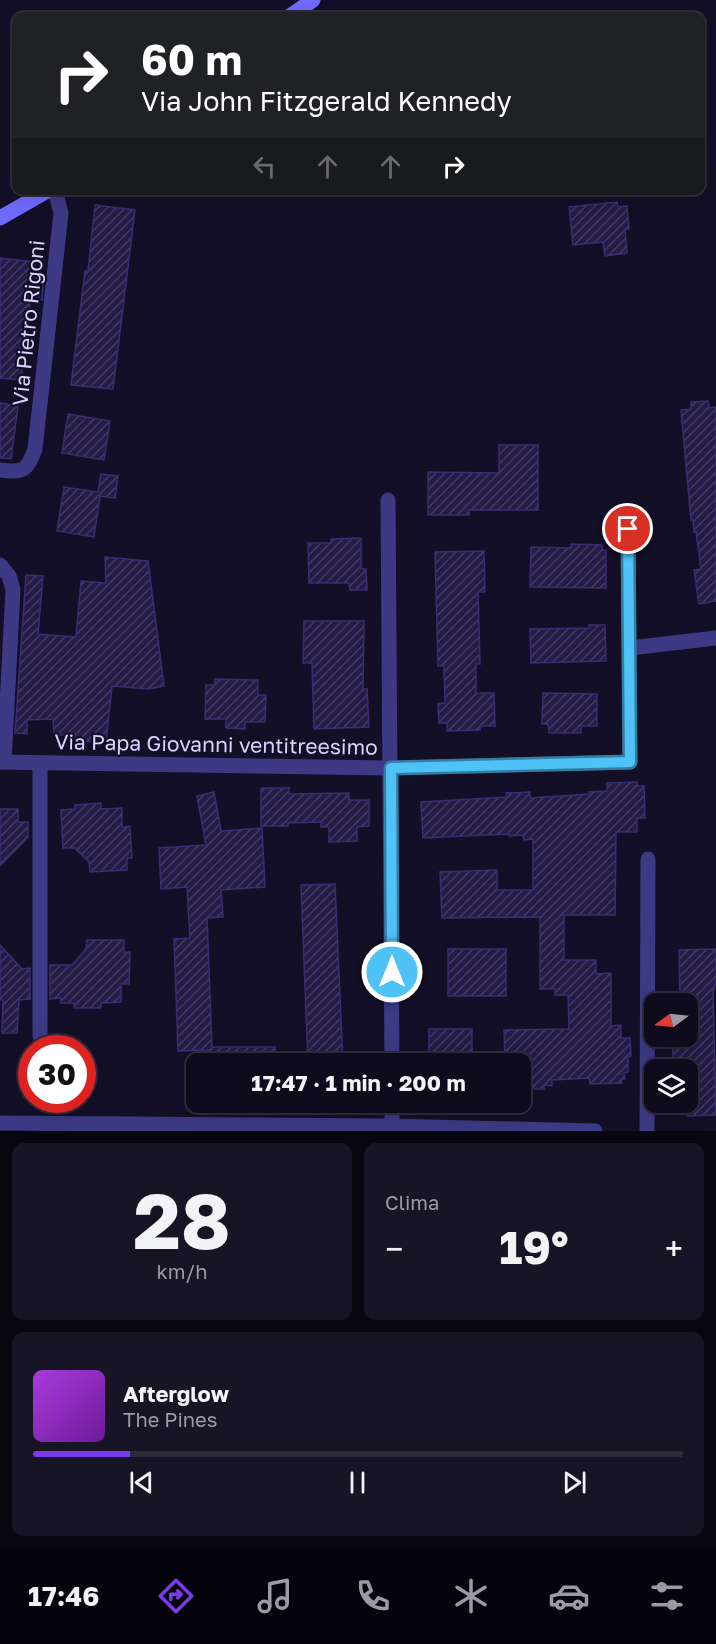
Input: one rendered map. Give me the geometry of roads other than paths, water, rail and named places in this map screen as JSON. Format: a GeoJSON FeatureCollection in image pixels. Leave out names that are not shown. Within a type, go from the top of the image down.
{"type":"FeatureCollection","features":[{"type":"Feature","properties":{"kind":"street"},"geometry":{"type":"LineString","coordinates":[[296,12],[313,0]]}},
{"type":"Feature","properties":{"kind":"street"},"geometry":{"type":"LineString","coordinates":[[0,218],[40,195]]}},
{"type":"Feature","properties":{"kind":"street","name":"Via Pietro Rigoni"},"geometry":{"type":"LineString","coordinates":[[0,471],[21,471],[29,465],[35,449],[61,213],[57,195]]}},
{"type":"Feature","properties":{"kind":"street"},"geometry":{"type":"LineString","coordinates":[[388,500],[392,1053]]}},
{"type":"Feature","properties":{"kind":"street"},"geometry":{"type":"LineString","coordinates":[[628,529],[630,648],[716,639]]}},
{"type":"Feature","properties":{"kind":"street"},"geometry":{"type":"LineString","coordinates":[[0,565],[9,576],[13,590],[2,762]]}},
{"type":"Feature","properties":{"kind":"street","name":"Via Papa Giovanni ventitreesimo"},"geometry":{"type":"LineString","coordinates":[[2,762],[391,768],[630,762],[630,648]]}},
{"type":"Feature","properties":{"kind":"street","name":"Via Papa Giovanni ventitreesimo"},"geometry":{"type":"LineString","coordinates":[[40,763],[40,1035]]}},
{"type":"Feature","properties":{"kind":"street"},"geometry":{"type":"LineString","coordinates":[[647,1131],[648,859]]}},
{"type":"Feature","properties":{"kind":"street"},"geometry":{"type":"LineString","coordinates":[[392,1113],[392,1126]]}},
{"type":"Feature","properties":{"kind":"street"},"geometry":{"type":"LineString","coordinates":[[0,1123],[392,1126],[595,1131]]}}]}
